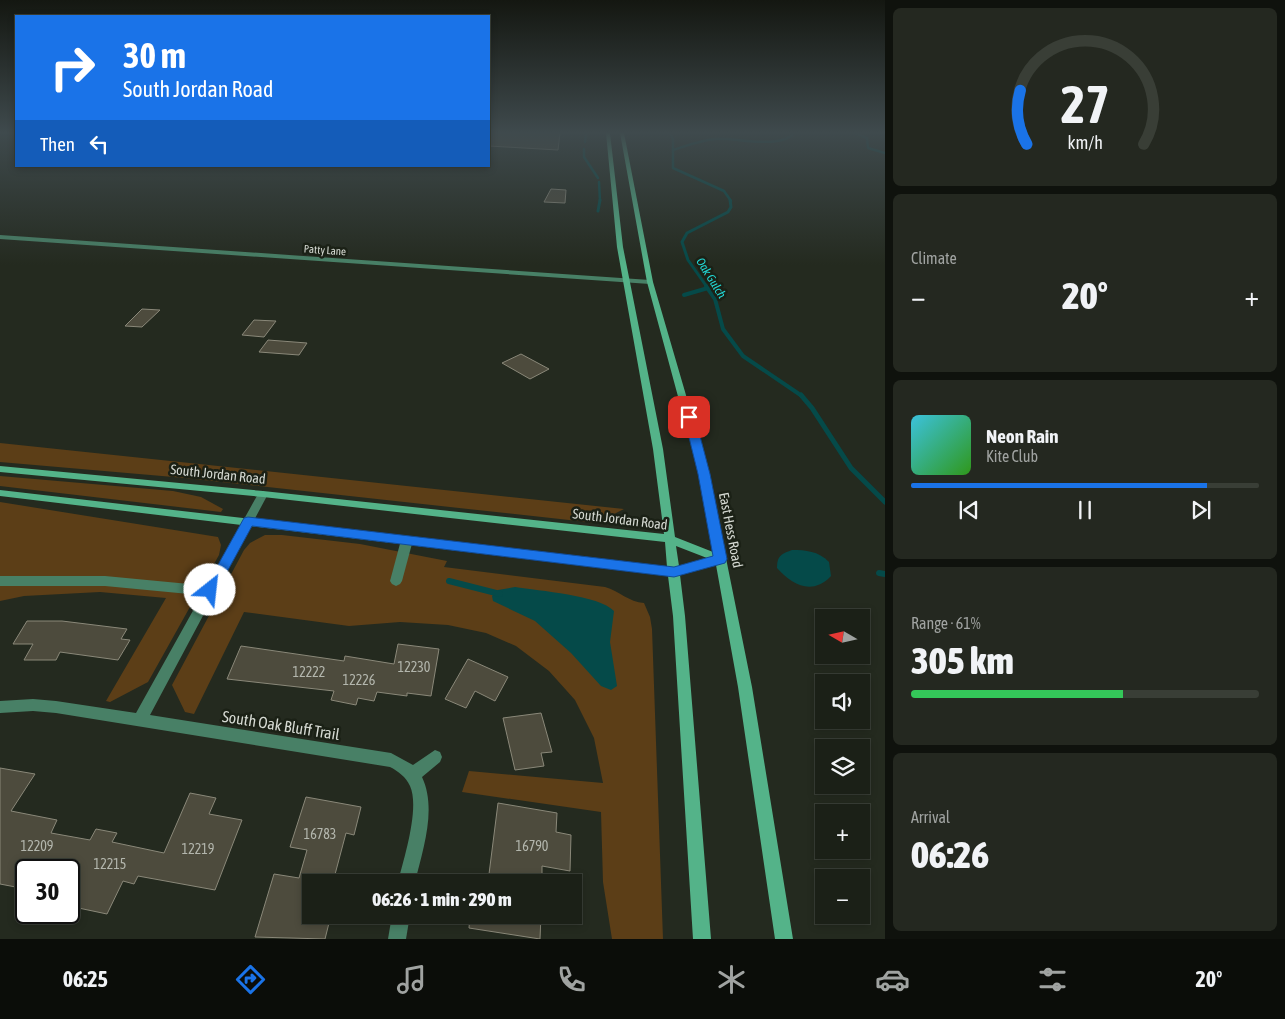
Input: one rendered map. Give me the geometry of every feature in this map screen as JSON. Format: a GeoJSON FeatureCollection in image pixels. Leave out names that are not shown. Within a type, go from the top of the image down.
{"type":"FeatureCollection","features":[{"type":"Feature","properties":{"kind":"main road"},"geometry":{"type":"LineString","coordinates":[[613,177],[620,247],[658,449],[674,572],[702,939]]}},
{"type":"Feature","properties":{"kind":"main road","name":"East Hess Road"},"geometry":{"type":"LineString","coordinates":[[630,177],[650,282],[696,444],[720,559],[745,687],[784,939]]}},
{"type":"Feature","properties":{"kind":"main road","name":"South Jordan Road"},"geometry":{"type":"LineString","coordinates":[[0,469],[263,494],[670,539],[720,559]]}},
{"type":"Feature","properties":{"kind":"main road"},"geometry":{"type":"LineString","coordinates":[[0,493],[674,572],[720,559]]}},
{"type":"Feature","properties":{"kind":"street","name":"Patty Lane"},"geometry":{"type":"LineString","coordinates":[[0,238],[650,282]]}},
{"type":"Feature","properties":{"kind":"street"},"geometry":{"type":"LineString","coordinates":[[140,720],[263,494]]}},
{"type":"Feature","properties":{"kind":"street"},"geometry":{"type":"LineString","coordinates":[[396,581],[407,540]]}},
{"type":"Feature","properties":{"kind":"street"},"geometry":{"type":"LineString","coordinates":[[0,581],[105,581],[210,590]]}},
{"type":"Feature","properties":{"kind":"street","name":"South Oak Bluff Trail"},"geometry":{"type":"LineString","coordinates":[[0,706],[48,706],[382,758],[402,765],[412,775]]}},
{"type":"Feature","properties":{"kind":"street"},"geometry":{"type":"LineString","coordinates":[[408,874],[421,802],[418,787],[412,775],[435,757]]}},
{"type":"Feature","properties":{"kind":"street"},"geometry":{"type":"LineString","coordinates":[[397,939],[400,924]]}},
{"type":"Feature","properties":{"kind":"shaded area"},"geometry":{"type":"Polygon","coordinates":[[[0,443],[624,509],[614,514],[614,520],[596,523],[185,478],[0,462],[0,443]]]}},
{"type":"Feature","properties":{"kind":"shaded area"},"geometry":{"type":"Polygon","coordinates":[[[0,476],[173,491],[201,497],[223,509],[221,512],[0,486],[0,476]]]}},
{"type":"Feature","properties":{"kind":"shaded area"},"geometry":{"type":"Polygon","coordinates":[[[0,502],[218,537],[221,545],[219,555],[148,682],[110,702],[106,701],[166,598],[100,592],[24,596],[0,601],[0,502]]]}},
{"type":"Feature","properties":{"kind":"shaded area"},"geometry":{"type":"Polygon","coordinates":[[[265,535],[282,535],[360,544],[447,561],[444,567],[605,587],[634,601],[644,603],[650,617],[652,629],[663,939],[612,939],[603,882],[601,812],[462,792],[469,771],[603,783],[594,738],[575,700],[549,671],[516,646],[486,633],[448,625],[400,622],[349,626],[244,612],[194,714],[185,712],[172,685],[244,550],[250,543],[265,535]]]}},
{"type":"Feature","properties":{"kind":"water"},"geometry":{"type":"Polygon","coordinates":[[[792,550],[802,550],[821,555],[829,562],[831,576],[817,586],[810,587],[803,586],[789,579],[777,568],[777,564],[780,556],[792,550]]]}},
{"type":"Feature","properties":{"kind":"water"},"geometry":{"type":"Polygon","coordinates":[[[515,587],[582,597],[596,601],[614,611],[610,642],[617,686],[611,690],[601,686],[571,653],[535,621],[493,601],[492,596],[498,590],[515,587]]]}},
{"type":"Feature","properties":{"kind":"building"},"geometry":{"type":"Polygon","coordinates":[[[551,189],[566,190],[565,203],[544,202],[551,189]]]}},
{"type":"Feature","properties":{"kind":"building"},"geometry":{"type":"Polygon","coordinates":[[[142,309],[160,310],[142,327],[125,326],[142,309]]]}},
{"type":"Feature","properties":{"kind":"building"},"geometry":{"type":"Polygon","coordinates":[[[254,320],[276,321],[264,337],[242,335],[254,320]]]}},
{"type":"Feature","properties":{"kind":"building"},"geometry":{"type":"Polygon","coordinates":[[[268,340],[307,343],[299,355],[259,352],[268,340]]]}},
{"type":"Feature","properties":{"kind":"building"},"geometry":{"type":"Polygon","coordinates":[[[521,354],[549,369],[530,379],[502,363],[521,354]]]}},
{"type":"Feature","properties":{"kind":"building"},"geometry":{"type":"Polygon","coordinates":[[[27,621],[62,621],[127,629],[121,639],[130,640],[118,660],[60,652],[56,660],[24,660],[33,644],[13,644],[27,621]]]}},
{"type":"Feature","properties":{"kind":"building"},"geometry":{"type":"Polygon","coordinates":[[[398,644],[439,649],[431,696],[407,693],[407,696],[377,692],[374,701],[358,698],[356,705],[331,700],[334,691],[227,679],[241,646],[344,661],[345,656],[394,664],[398,644]]]}},
{"type":"Feature","properties":{"kind":"building"},"geometry":{"type":"Polygon","coordinates":[[[468,659],[508,677],[495,701],[475,691],[466,708],[445,699],[468,659]]]}},
{"type":"Feature","properties":{"kind":"building"},"geometry":{"type":"Polygon","coordinates":[[[541,713],[552,752],[541,753],[544,766],[515,770],[503,718],[541,713]]]}},
{"type":"Feature","properties":{"kind":"building"},"geometry":{"type":"Polygon","coordinates":[[[0,768],[35,774],[11,811],[57,820],[51,833],[90,840],[96,829],[117,833],[112,842],[164,853],[190,793],[216,798],[209,814],[242,820],[215,890],[138,876],[134,884],[123,881],[107,914],[80,908],[80,859],[15,859],[15,887],[0,884],[0,768]]]}},
{"type":"Feature","properties":{"kind":"building"},"geometry":{"type":"Polygon","coordinates":[[[306,797],[361,807],[354,835],[346,833],[335,874],[302,874],[302,924],[329,924],[325,939],[255,937],[274,874],[299,878],[307,850],[290,847],[306,797]]]}},
{"type":"Feature","properties":{"kind":"building"},"geometry":{"type":"Polygon","coordinates":[[[498,803],[557,813],[556,832],[571,835],[570,871],[542,866],[542,874],[489,874],[498,803]]]}},
{"type":"Feature","properties":{"kind":"building"},"geometry":{"type":"Polygon","coordinates":[[[469,924],[541,924],[540,939],[469,928],[469,924]]]}},
{"type":"Feature","properties":{"kind":"waterway","name":"Oak Gulch"},"geometry":{"type":"LineString","coordinates":[[693,177],[724,191],[731,201]]}},
{"type":"Feature","properties":{"kind":"waterway"},"geometry":{"type":"LineString","coordinates":[[599,182],[600,200]]}},
{"type":"Feature","properties":{"kind":"waterway"},"geometry":{"type":"LineString","coordinates":[[598,211],[600,200]]}},
{"type":"Feature","properties":{"kind":"waterway","name":"Oak Gulch"},"geometry":{"type":"LineString","coordinates":[[707,287],[688,260],[682,242],[687,233],[728,212],[731,207],[730,200]]}},
{"type":"Feature","properties":{"kind":"waterway"},"geometry":{"type":"LineString","coordinates":[[684,295],[707,288]]}},
{"type":"Feature","properties":{"kind":"waterway","name":"Oak Gulch"},"geometry":{"type":"LineString","coordinates":[[707,288],[715,299],[723,329],[743,356],[802,396]]}},
{"type":"Feature","properties":{"kind":"waterway","name":"Oak Gulch"},"geometry":{"type":"LineString","coordinates":[[802,396],[812,408],[851,468],[885,502]]}},
{"type":"Feature","properties":{"kind":"waterway"},"geometry":{"type":"LineString","coordinates":[[879,573],[885,574]]}},
{"type":"Feature","properties":{"kind":"waterway"},"geometry":{"type":"LineString","coordinates":[[449,581],[500,594]]}},
{"type":"Feature","properties":{"kind":"route"},"geometry":{"type":"LineString","coordinates":[[210,590],[248,522],[674,572],[720,559],[704,474],[689,417]]}}]}
